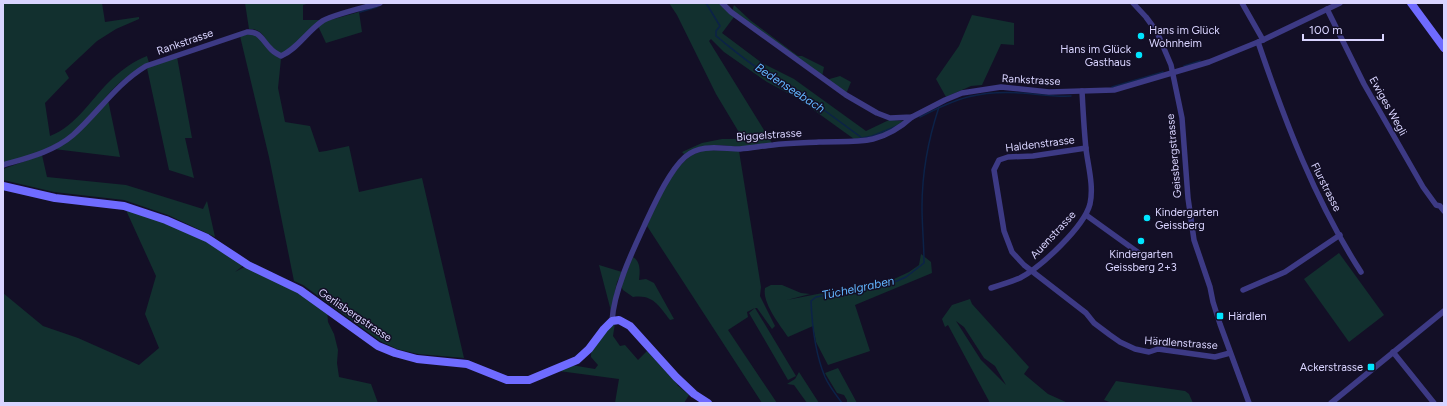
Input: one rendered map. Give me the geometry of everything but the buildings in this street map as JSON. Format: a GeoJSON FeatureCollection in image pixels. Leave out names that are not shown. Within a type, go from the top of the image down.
{"type":"FeatureCollection","features":[{"type":"Feature","properties":{"kind":"street","name":"Rankstrasse"},"geometry":{"type":"LineString","coordinates":[[3,165],[33,156],[57,146],[83,125],[117,88],[133,74],[146,66],[253,31],[260,34],[271,50],[281,56],[290,52],[322,21],[380,3]]}},
{"type":"Feature","properties":{"kind":"street","name":"Rankstrasse"},"geometry":{"type":"LineString","coordinates":[[722,3],[731,12],[846,95],[877,113],[890,118],[912,117],[962,93],[1001,87],[1049,92],[1114,90],[1209,62],[1260,41],[1340,3]]}},
{"type":"Feature","properties":{"kind":"street","name":"Geissbergstrasse"},"geometry":{"type":"LineString","coordinates":[[1134,3],[1157,32],[1168,55],[1182,118],[1191,225],[1194,240],[1210,287],[1212,302],[1230,353]]}},
{"type":"Feature","properties":{"kind":"street","name":"Flurstrasse"},"geometry":{"type":"LineString","coordinates":[[1242,3],[1260,41],[1276,95],[1304,165],[1361,272]]}},
{"type":"Feature","properties":{"kind":"street"},"geometry":{"type":"LineString","coordinates":[[1411,3],[1444,48]]}},
{"type":"Feature","properties":{"kind":"street","name":"Ewiges Wegli"},"geometry":{"type":"LineString","coordinates":[[1327,9],[1357,71],[1420,183],[1436,205],[1440,206],[1444,211]]}},
{"type":"Feature","properties":{"kind":"street","name":"Auenstrasse"},"geometry":{"type":"LineString","coordinates":[[991,288],[1020,278],[1038,267],[1075,230],[1086,215],[1091,197],[1082,91]]}},
{"type":"Feature","properties":{"kind":"street","name":"Biggelstrasse"},"geometry":{"type":"LineString","coordinates":[[612,321],[619,285],[653,207],[671,175],[688,154],[705,148],[719,147],[740,149],[784,144],[873,139],[898,130],[912,117]]}},
{"type":"Feature","properties":{"kind":"street","name":"Haldenstrasse"},"geometry":{"type":"LineString","coordinates":[[1031,271],[1012,252],[1004,231],[994,170],[999,160],[1008,157],[1033,156],[1086,148]]}},
{"type":"Feature","properties":{"kind":"street","name":"Gerlisbergstrasse"},"geometry":{"type":"LineString","coordinates":[[3,186],[55,198],[124,206],[166,220],[206,238],[248,265],[300,290],[378,346],[395,353],[417,359],[467,364],[507,380],[529,380],[577,360],[589,349],[612,321]]}},
{"type":"Feature","properties":{"kind":"street","name":"Auenstrasse"},"geometry":{"type":"LineString","coordinates":[[1086,215],[1143,256]]}},
{"type":"Feature","properties":{"kind":"street"},"geometry":{"type":"LineString","coordinates":[[1243,290],[1284,272],[1340,235]]}},
{"type":"Feature","properties":{"kind":"street","name":"Härdlenstrasse"},"geometry":{"type":"LineString","coordinates":[[1031,271],[1086,313],[1094,323],[1120,342],[1135,349],[1149,352],[1158,349],[1215,357],[1230,353],[1248,403]]}},
{"type":"Feature","properties":{"kind":"street"},"geometry":{"type":"LineString","coordinates":[[1330,403],[1444,311]]}},
{"type":"Feature","properties":{"kind":"street"},"geometry":{"type":"LineString","coordinates":[[612,321],[619,320],[630,326],[676,377],[694,394],[708,403]]}},
{"type":"Feature","properties":{"kind":"street"},"geometry":{"type":"LineString","coordinates":[[1393,352],[1434,403]]}},
{"type":"Feature","properties":{"kind":"green space"},"geometry":{"type":"Polygon","coordinates":[[[3,3],[102,3],[105,22],[139,17],[139,19],[116,29],[97,41],[65,71],[69,78],[45,103],[50,136],[69,125],[77,118],[105,85],[125,68],[147,56],[149,63],[120,82],[84,122],[65,139],[39,152],[3,166],[3,3]]]}},
{"type":"Feature","properties":{"kind":"green space"},"geometry":{"type":"Polygon","coordinates":[[[245,3],[310,3],[303,5],[303,20],[320,20],[289,51],[281,55],[272,48],[260,32],[249,29],[245,3]]]}},
{"type":"Feature","properties":{"kind":"green space"},"geometry":{"type":"Polygon","coordinates":[[[669,3],[720,3],[734,17],[722,33],[762,63],[794,79],[866,131],[889,120],[905,121],[893,129],[881,134],[854,139],[797,98],[767,82],[724,52],[711,39],[709,41],[772,143],[740,147],[719,145],[705,146],[685,155],[682,152],[702,143],[722,139],[743,139],[716,94],[677,15],[669,3]]]}},
{"type":"Feature","properties":{"kind":"green space"},"geometry":{"type":"Polygon","coordinates":[[[734,5],[750,20],[798,56],[802,56],[824,67],[822,77],[732,11],[734,5]]]}},
{"type":"Feature","properties":{"kind":"green space"},"geometry":{"type":"Polygon","coordinates":[[[359,12],[362,32],[326,43],[318,26],[323,22],[359,12]]]}},
{"type":"Feature","properties":{"kind":"green space"},"geometry":{"type":"Polygon","coordinates":[[[972,15],[1014,23],[1014,45],[1001,44],[982,85],[971,86],[946,97],[936,79],[959,46],[972,15]]]}},
{"type":"Feature","properties":{"kind":"green space"},"geometry":{"type":"Polygon","coordinates":[[[253,33],[259,36],[270,52],[281,59],[278,88],[285,122],[310,126],[319,152],[349,146],[359,192],[422,178],[464,358],[418,354],[397,349],[380,341],[303,285],[294,281],[269,157],[240,36],[253,33]]]}},
{"type":"Feature","properties":{"kind":"green space"},"geometry":{"type":"Polygon","coordinates":[[[177,57],[192,138],[185,138],[194,178],[169,170],[147,68],[177,57]]]}},
{"type":"Feature","properties":{"kind":"green space"},"geometry":{"type":"Polygon","coordinates":[[[840,76],[851,82],[846,94],[826,80],[840,76]]]}},
{"type":"Feature","properties":{"kind":"green space"},"geometry":{"type":"Polygon","coordinates":[[[108,100],[120,157],[54,149],[108,100]]]}},
{"type":"Feature","properties":{"kind":"green space"},"geometry":{"type":"Polygon","coordinates":[[[705,150],[739,151],[761,287],[760,296],[775,326],[772,329],[757,308],[755,308],[747,312],[748,317],[728,330],[777,403],[762,403],[647,226],[664,190],[675,172],[688,158],[705,150]]]}},
{"type":"Feature","properties":{"kind":"green space"},"geometry":{"type":"Polygon","coordinates":[[[42,155],[47,177],[126,185],[203,209],[207,201],[215,237],[168,215],[124,200],[54,192],[3,180],[3,169],[42,155]]]}},
{"type":"Feature","properties":{"kind":"green space"},"geometry":{"type":"Polygon","coordinates":[[[125,208],[163,221],[206,240],[244,265],[235,272],[248,265],[327,309],[328,322],[334,334],[338,350],[337,363],[339,377],[371,384],[378,403],[3,403],[3,293],[43,326],[78,338],[139,365],[159,348],[145,314],[156,276],[125,208]]]}},
{"type":"Feature","properties":{"kind":"green space"},"geometry":{"type":"Polygon","coordinates":[[[1339,253],[1384,315],[1349,342],[1304,279],[1339,253]]]}},
{"type":"Feature","properties":{"kind":"green space"},"geometry":{"type":"Polygon","coordinates":[[[921,254],[931,262],[932,273],[855,305],[870,351],[828,365],[816,342],[813,326],[788,337],[772,314],[766,300],[765,288],[771,285],[782,285],[801,293],[810,294],[787,300],[894,279],[909,272],[919,265],[921,254]]]}},
{"type":"Feature","properties":{"kind":"green space"},"geometry":{"type":"Polygon","coordinates":[[[633,257],[639,264],[639,280],[646,279],[654,283],[674,319],[670,320],[659,306],[651,299],[646,297],[633,297],[623,290],[621,286],[633,257]]]}},
{"type":"Feature","properties":{"kind":"green space"},"geometry":{"type":"Polygon","coordinates":[[[599,265],[622,272],[617,282],[611,311],[599,265]]]}},
{"type":"Feature","properties":{"kind":"green space"},"geometry":{"type":"Polygon","coordinates":[[[970,299],[972,304],[1029,367],[1024,374],[1048,394],[1068,403],[990,403],[948,325],[945,327],[942,319],[952,305],[970,299]],[[956,321],[981,360],[1006,385],[995,366],[984,358],[964,327],[956,321]]]}},
{"type":"Feature","properties":{"kind":"green space"},"geometry":{"type":"Polygon","coordinates":[[[755,308],[796,376],[788,380],[749,313],[755,308]]]}},
{"type":"Feature","properties":{"kind":"green space"},"geometry":{"type":"Polygon","coordinates":[[[615,323],[613,336],[620,346],[625,345],[638,360],[647,351],[677,385],[689,395],[684,403],[615,403],[619,379],[559,371],[571,365],[595,369],[598,365],[591,357],[593,347],[599,337],[615,323]]]}},
{"type":"Feature","properties":{"kind":"green space"},"geometry":{"type":"Polygon","coordinates":[[[838,368],[857,403],[847,403],[844,395],[837,393],[825,373],[838,368]]]}},
{"type":"Feature","properties":{"kind":"green space"},"geometry":{"type":"Polygon","coordinates":[[[799,372],[819,403],[807,403],[794,385],[787,384],[795,379],[799,372]]]}},
{"type":"Feature","properties":{"kind":"green space"},"geometry":{"type":"Polygon","coordinates":[[[1116,381],[1185,391],[1189,394],[1193,403],[1112,403],[1104,400],[1116,381]]]}},
{"type":"Feature","properties":{"kind":"waterway","name":"Bedenseebach"},"geometry":{"type":"LineString","coordinates":[[706,3],[720,26],[716,31],[716,36],[752,64],[770,76],[790,85],[862,138],[872,136],[897,126]]}},
{"type":"Feature","properties":{"kind":"waterway"},"geometry":{"type":"LineString","coordinates":[[360,12],[377,7]]}},
{"type":"Feature","properties":{"kind":"waterway","name":"Bedenseebach"},"geometry":{"type":"LineString","coordinates":[[1184,66],[1200,61]]}},
{"type":"Feature","properties":{"kind":"waterway","name":"Bedenseebach"},"geometry":{"type":"LineString","coordinates":[[1112,87],[1163,72]]}},
{"type":"Feature","properties":{"kind":"waterway","name":"Bedenseebach"},"geometry":{"type":"LineString","coordinates":[[920,117],[957,100],[981,94],[1007,92],[1071,96]]}},
{"type":"Feature","properties":{"kind":"waterway","name":"Tüchelgraben"},"geometry":{"type":"LineString","coordinates":[[842,403],[828,384],[819,359],[812,320],[811,301],[816,297],[897,281],[906,277],[924,263],[922,207],[924,169],[939,107]]}},
{"type":"Feature","properties":{"kind":"place","name":"Hans im Glück Wohnheim"},"geometry":{"type":"Point","coordinates":[1141,36]}},
{"type":"Feature","properties":{"kind":"place","name":"Hans im Glück Gasthaus"},"geometry":{"type":"Point","coordinates":[1139,55]}},
{"type":"Feature","properties":{"kind":"place","name":"Kindergarten Geissberg"},"geometry":{"type":"Point","coordinates":[1147,218]}},
{"type":"Feature","properties":{"kind":"place","name":"Kindergarten Geissberg 2+3"},"geometry":{"type":"Point","coordinates":[1141,241]}},
{"type":"Feature","properties":{"kind":"place","name":"Härdlen"},"geometry":{"type":"Point","coordinates":[1220,316]}},
{"type":"Feature","properties":{"kind":"place","name":"Ackerstrasse"},"geometry":{"type":"Point","coordinates":[1371,367]}}]}
